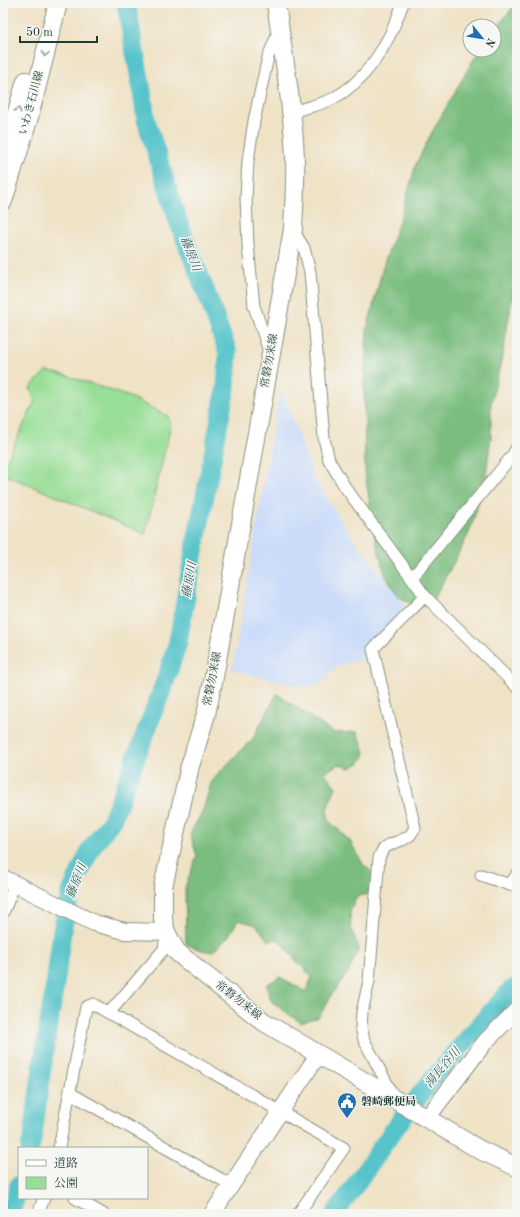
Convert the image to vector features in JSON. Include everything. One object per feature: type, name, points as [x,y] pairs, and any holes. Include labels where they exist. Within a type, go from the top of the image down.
[{"type":"main road","name":"いわき石川線","points":[[3,161],[18,112],[46,3]]},
{"type":"main road","name":"いわき石川線","points":[[3,201],[30,117],[58,3]]},
{"type":"main road","name":"常磐勿来線","points":[[276,3],[291,112],[295,158],[293,229],[214,677],[206,714],[190,766],[164,887],[163,918],[166,932],[176,950],[264,1022],[480,1150],[517,1167]]},
{"type":"street","points":[[291,112],[331,99],[350,87],[372,65],[384,47],[403,3]]},
{"type":"street","points":[[271,357],[254,306],[248,245],[246,198],[248,162],[254,121],[268,57],[280,29]]},
{"type":"street","points":[[293,229],[304,248],[310,272],[324,438],[329,460],[345,487],[425,596],[517,687]]},
{"type":"street","points":[[412,578],[512,456],[517,447]]},
{"type":"street","points":[[425,596],[373,649],[415,828],[410,835],[386,846],[381,851],[379,858],[368,981],[362,1012],[361,1027],[364,1040],[410,1108],[485,1042],[517,1010]]},
{"type":"street","points":[[481,875],[510,884],[517,874]]},
{"type":"street","points":[[3,913],[9,881],[94,923],[125,931],[166,932],[164,949],[109,1013]]},
{"type":"street","points":[[59,1147],[86,1007],[93,1004],[344,1148],[298,1214]]},
{"type":"street","points":[[212,1214],[318,1055]]},
{"type":"street","points":[[70,1093],[231,1186]]},
{"type":"street","points":[[38,1214],[44,1199]]},
{"type":"street","points":[[77,1199],[103,1214]]},
{"type":"shaded area","points":[[279,395],[285,398],[314,478],[342,522],[367,557],[407,606],[372,642],[374,656],[336,666],[323,682],[303,687],[232,670]]},
{"type":"green space","points":[[517,3],[517,277],[515,281],[503,353],[491,403],[491,438],[486,474],[476,512],[469,533],[430,605],[417,607],[398,596],[385,575],[375,537],[365,473],[364,387],[367,329],[384,263],[402,213],[416,164],[432,132],[474,58],[502,58],[502,21]]},
{"type":"green space","points":[[46,371],[65,375],[130,397],[168,416],[171,425],[145,534],[3,474],[3,468],[35,401],[30,388]]},
{"type":"green space","points":[[277,694],[334,733],[357,732],[365,754],[360,763],[350,768],[338,764],[325,773],[336,787],[327,809],[329,821],[350,841],[363,864],[378,878],[369,894],[358,896],[350,909],[351,929],[359,948],[349,971],[331,996],[319,1017],[301,1023],[271,1001],[266,985],[280,977],[306,992],[312,977],[278,939],[269,941],[256,925],[238,920],[228,937],[213,952],[201,950],[186,944],[185,887],[197,856],[190,834],[203,810],[212,780],[253,738]]},
{"type":"waterway","name":"藤原川","points":[[30,1147],[62,931],[71,892],[90,850],[112,820],[165,682],[178,642],[226,387],[228,353],[178,221],[146,120],[126,3]]},
{"type":"waterway","name":"湯長谷川","points":[[335,1214],[389,1136],[423,1091],[500,1002],[511,990],[517,987]]},
{"type":"waterway","name":"藤原川","points":[[9,1214],[18,1189]]},
{"type":"place","name":"磐崎郵便局","points":[[347,1119]]}]
